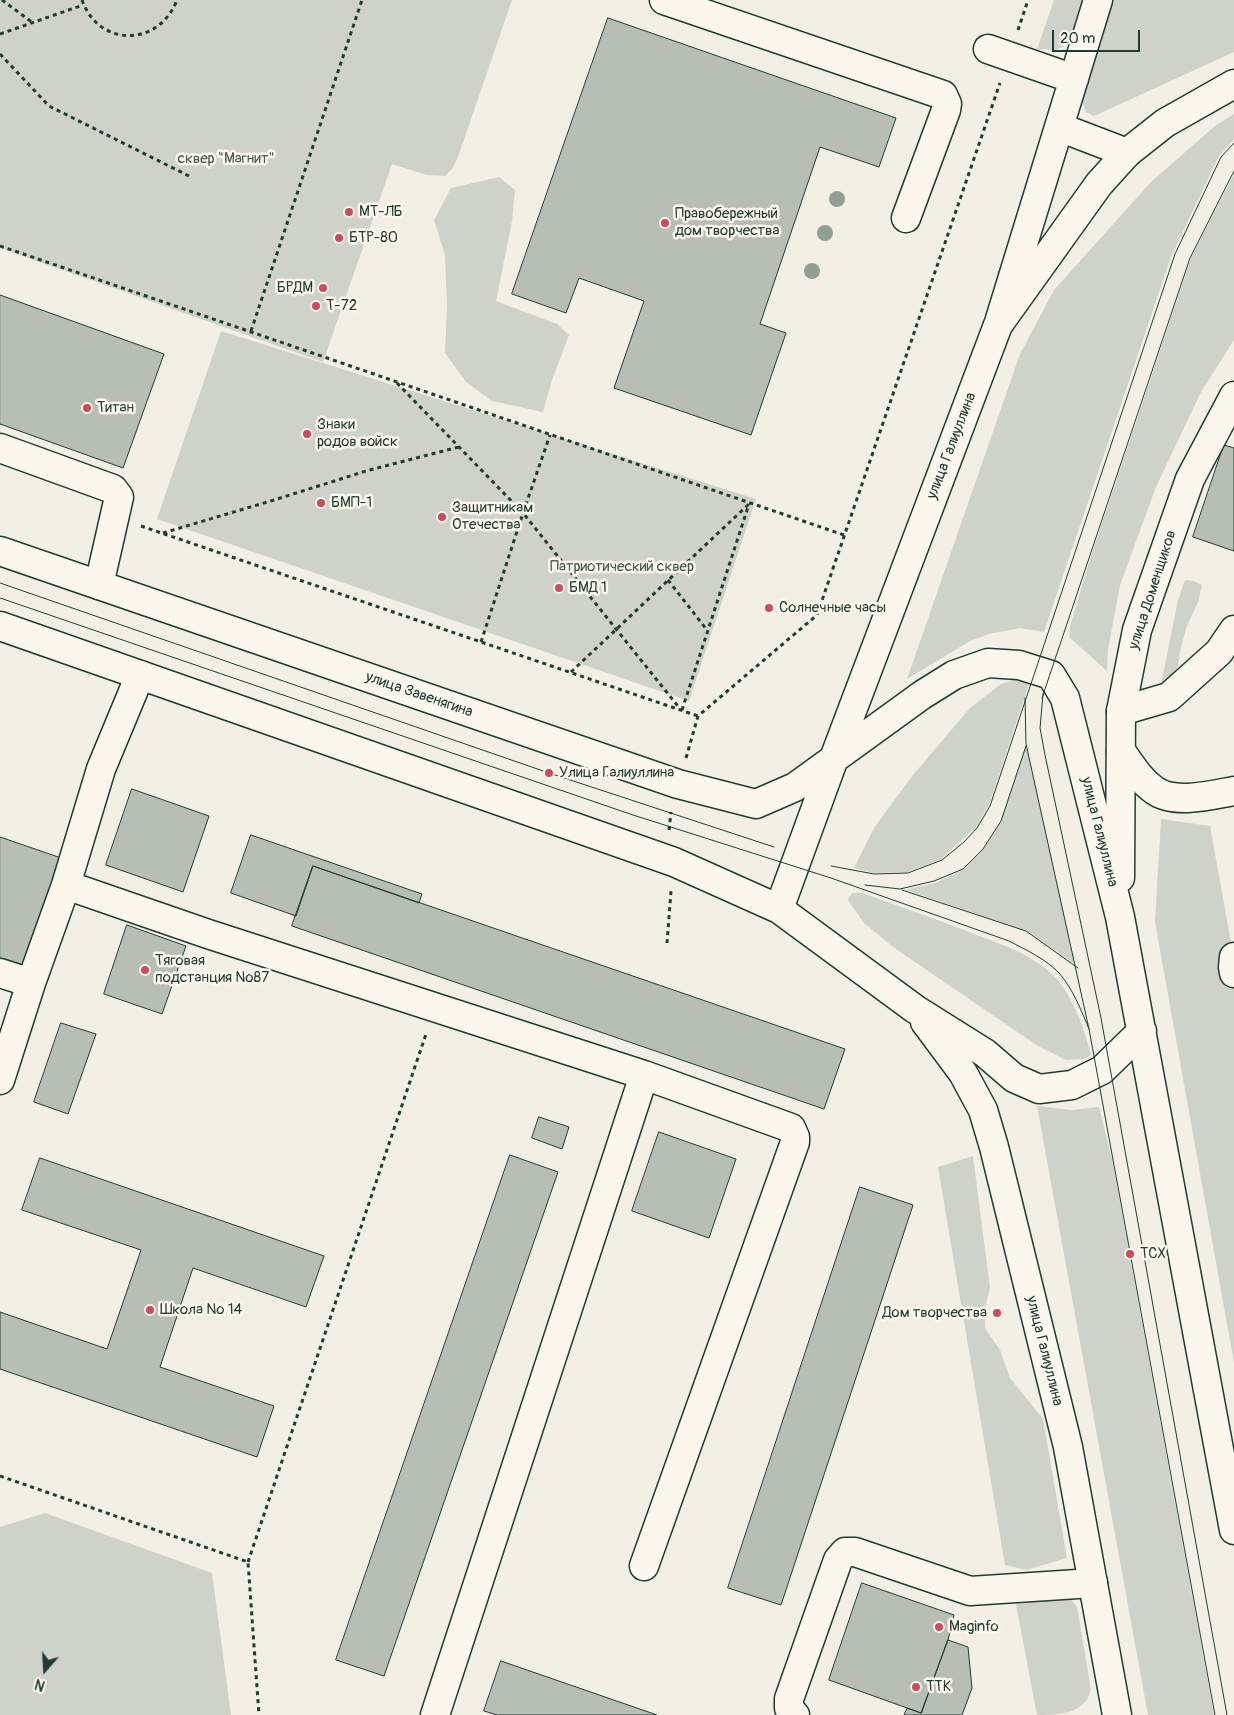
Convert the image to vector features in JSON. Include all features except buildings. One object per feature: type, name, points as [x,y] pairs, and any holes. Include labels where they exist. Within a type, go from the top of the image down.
[{"type":"main road","points":[[664,0],[942,95],[947,104],[946,110],[906,218]]},
{"type":"main road","name":"улица Галиуллина","points":[[1098,0],[998,325],[779,909],[915,1009],[985,1053],[1014,1078],[1039,1089],[1072,1085],[1102,1070],[1142,1032]]},
{"type":"main road","points":[[999,53],[1074,79]]},
{"type":"main road","points":[[998,325],[1099,184],[1127,153],[1165,123],[1234,84]]},
{"type":"main road","points":[[1059,127],[1127,153]]},
{"type":"main road","name":"улица Доменщиков","points":[[1120,917],[1121,711],[1137,630],[1190,479],[1234,396]]},
{"type":"main road","points":[[0,448],[113,489],[119,498],[99,585]]},
{"type":"main road","name":"улица Завенягина","points":[[0,551],[678,784],[756,804],[795,787],[833,761]]},
{"type":"main road","points":[[0,626],[674,862],[779,909]]},
{"type":"main road","points":[[1121,711],[1169,697],[1219,652],[1234,630]]},
{"type":"main road","name":"улица Галиуллина","points":[[833,761],[922,695],[954,675],[988,663],[1020,665],[1051,675],[1066,698],[1120,917],[1234,1530]]},
{"type":"main road","points":[[0,1080],[31,983],[66,885],[101,769],[140,675]]},
{"type":"main road","points":[[1121,751],[1139,776],[1155,791],[1174,797],[1198,798],[1234,790]]},
{"type":"main road","points":[[66,885],[208,934],[644,1075],[791,1128],[796,1137],[644,1566]]},
{"type":"main road","points":[[1234,957],[1234,973]]},
{"type":"main road","points":[[0,973],[31,983]]},
{"type":"main road","name":"улица Галиуллина","points":[[915,1009],[963,1073],[983,1110],[994,1147],[1068,1447],[1117,1715]]},
{"type":"main road","points":[[435,1715],[644,1075]]},
{"type":"main road","points":[[796,1715],[789,1708],[789,1698],[838,1560],[845,1552],[854,1552],[970,1591],[1093,1583]]},
{"type":"path","points":[[2,0],[33,23]]},
{"type":"path","points":[[82,0],[86,12],[96,24],[110,32],[126,36],[143,34],[158,28],[170,16],[177,0]]},
{"type":"path","points":[[251,332],[362,0]]},
{"type":"path","points":[[667,943],[674,862],[669,827],[678,784],[698,716],[817,615],[999,53],[1028,0]]},
{"type":"path","points":[[0,34],[83,4]]},
{"type":"path","points":[[0,54],[49,106],[189,176]]},
{"type":"path","points":[[0,246],[844,536]]},
{"type":"path","points":[[395,381],[523,513],[681,710]]},
{"type":"path","points":[[481,642],[550,435]]},
{"type":"path","points":[[163,533],[366,471],[459,447]]},
{"type":"path","points":[[571,672],[750,503]]},
{"type":"path","points":[[681,710],[750,503]]},
{"type":"path","points":[[114,517],[698,716]]},
{"type":"path","points":[[668,580],[707,630]]},
{"type":"path","points":[[259,1715],[248,1562],[435,1007]]},
{"type":"path","points":[[0,1476],[248,1562]]},
{"type":"green space","name":"сквер \"Магнит\"","points":[[0,0],[512,0],[458,157],[452,169],[445,176],[427,175],[392,164],[323,362],[0,248]]},
{"type":"green space","points":[[1054,0],[1082,0],[1075,25],[1063,47],[1055,50],[1037,49]]},
{"type":"green space","points":[[1112,0],[1234,0],[1234,52],[1094,116],[1086,112],[1082,101],[1085,79]]},
{"type":"green space","points":[[1234,114],[1234,139],[1219,156],[1171,257],[1044,632],[1020,628],[989,634],[970,641],[907,679],[1020,354],[1054,290],[1151,182],[1215,126]]},
{"type":"green space","points":[[1234,174],[1234,340],[1201,392],[1156,487],[1120,585],[1108,649],[1107,671],[1069,637],[1070,626],[1091,556],[1191,258]]},
{"type":"green space","points":[[499,177],[515,190],[512,221],[496,301],[557,324],[569,335],[552,380],[543,412],[492,401],[466,382],[445,353],[447,306],[445,255],[434,220],[451,188]]},
{"type":"green space","name":"Патриотический сквер","points":[[221,331],[756,499],[689,701],[157,519]]},
{"type":"green space","points":[[1185,580],[1194,581],[1202,585],[1198,602],[1187,626],[1178,666],[1168,685],[1161,685],[1178,600]]},
{"type":"green space","points":[[1022,677],[1031,678],[989,805],[977,826],[941,859],[908,872],[873,873],[854,868],[874,828],[913,775],[970,708],[1001,684]]},
{"type":"green space","points":[[1026,745],[1075,964],[1027,931],[906,890],[935,883],[963,870],[983,850],[1001,821]]},
{"type":"green space","points":[[1161,819],[1210,826],[1234,959],[1234,1363],[1155,922]]},
{"type":"green space","points":[[852,893],[862,893],[948,924],[1008,947],[1037,962],[1054,976],[1067,992],[1081,1024],[1091,1055],[1084,1059],[1066,1060],[1038,1046],[893,947],[864,923],[848,900]]},
{"type":"green space","points":[[1037,1106],[1071,1110],[1099,1107],[1112,1159],[1214,1715],[1148,1715]]},
{"type":"green space","points":[[973,1156],[990,1288],[985,1307],[985,1328],[1000,1350],[1010,1378],[1043,1419],[1067,1558],[1026,1570],[1005,1565],[938,1167]]},
{"type":"green space","points":[[45,1513],[212,1573],[231,1715],[0,1715],[0,1527]]},
{"type":"green space","points":[[1014,1594],[1068,1595],[1077,1607],[1091,1689],[1084,1704],[1078,1708],[1062,1713],[1037,1715]]},
{"type":"tram line","points":[[831,866],[874,874],[908,873],[942,860],[964,842],[977,828],[990,806],[1175,254],[1221,157],[1234,143]]},
{"type":"tram line","points":[[1042,698],[1190,258],[1234,171]]},
{"type":"tram line","points":[[0,583],[549,773],[774,847]]},
{"type":"tram line","points":[[0,598],[633,815],[831,878],[1009,941],[1042,959],[1059,973],[1073,993],[1089,1029]]},
{"type":"tram line","points":[[1043,694],[1040,728],[1101,1018],[1227,1715]]},
{"type":"tram line","points":[[1025,698],[1026,744],[1089,1029],[1215,1715]]},
{"type":"tram line","points":[[865,885],[900,889],[934,881],[963,869],[983,849],[1001,821],[1026,746]]},
{"type":"tram line","points":[[902,890],[1026,931],[1078,968]]},
{"type":"place","name":"МТ-ЛБ","points":[[349,212]]},
{"type":"place","name":"Правобережный дом творчества","points":[[665,223]]},
{"type":"place","name":"БТР-80","points":[[339,238]]},
{"type":"place","name":"БРДМ","points":[[323,288]]},
{"type":"place","name":"Т-72","points":[[316,306]]},
{"type":"place","name":"Титан","points":[[87,408]]},
{"type":"place","name":"Знаки родов войск","points":[[307,434]]},
{"type":"place","name":"БМП-1","points":[[321,503]]},
{"type":"place","name":"Защитникам Отечества","points":[[442,517]]},
{"type":"place","name":"БМД 1","points":[[559,588]]},
{"type":"place","name":"Солнечные часы","points":[[769,608]]},
{"type":"place","name":"Улица Галиуллина","points":[[549,773]]},
{"type":"place","name":"Тяговая подстанция №87","points":[[145,970]]},
{"type":"place","name":"ТСХ","points":[[1130,1254]]},
{"type":"place","name":"Школа № 14","points":[[150,1310]]},
{"type":"place","name":"Дом творчества","points":[[997,1313]]},
{"type":"place","name":"Maginfo","points":[[939,1627]]},
{"type":"place","name":"ТТК","points":[[916,1687]]}]
